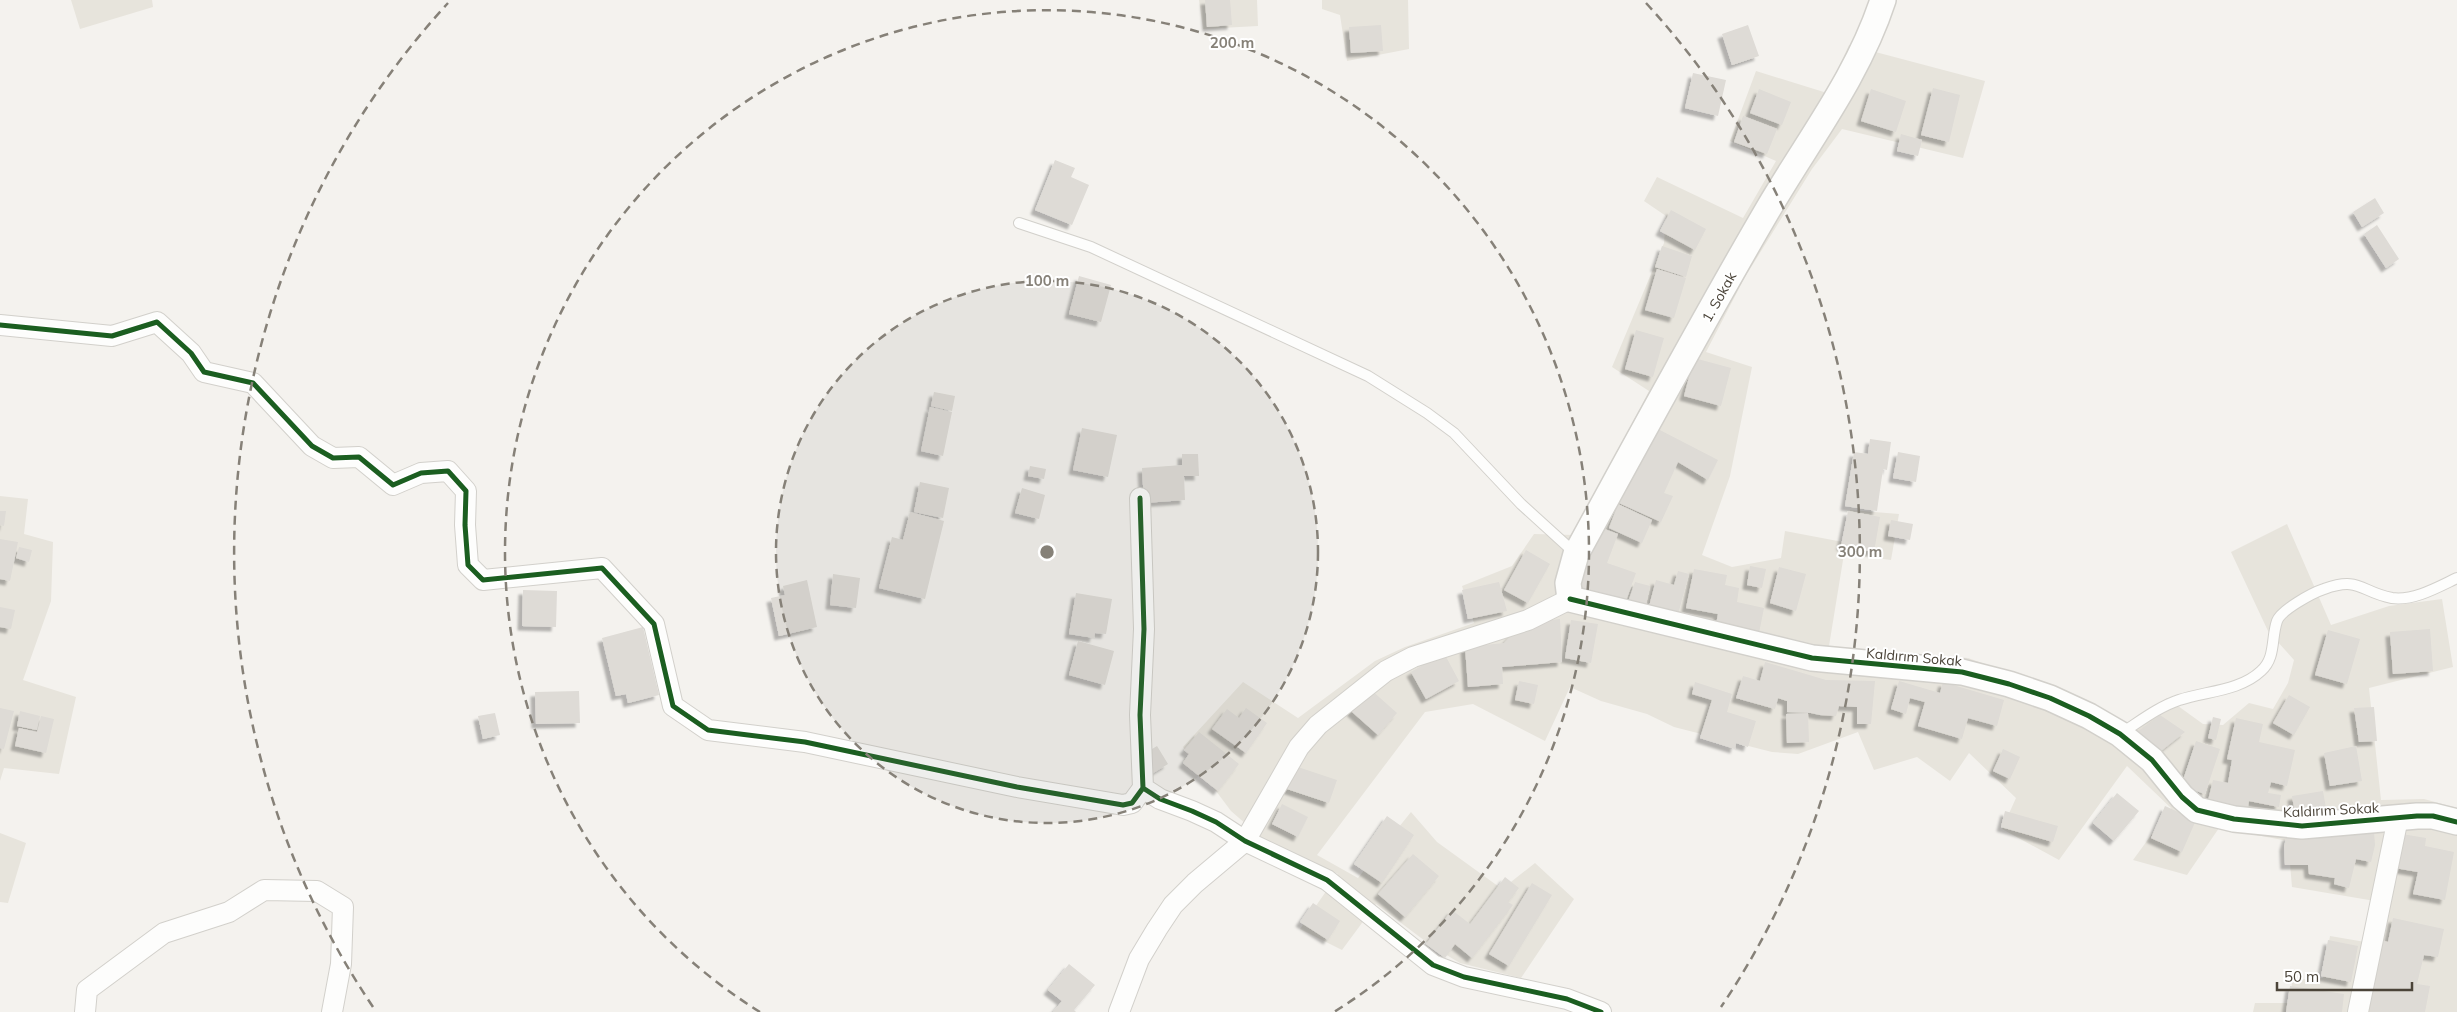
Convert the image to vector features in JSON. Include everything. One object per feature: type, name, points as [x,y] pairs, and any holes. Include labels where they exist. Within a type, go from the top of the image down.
[{"type":"street","name":"1. Sokak","points":[[1570,599],[1568,583],[1576,554],[1754,234],[1847,82],[1861,55],[1882,0]]},
{"type":"street","points":[[0,325],[112,336],[157,322],[191,353],[204,372],[253,382],[312,446],[333,458],[358,457],[393,486],[421,473],[448,471],[466,491],[465,525],[468,565],[483,580],[602,568],[654,624],[673,706],[708,730],[805,742],[1017,787],[1123,805],[1132,803],[1143,788],[1140,715],[1144,629],[1140,498]]},
{"type":"street","points":[[1119,1012],[1139,959],[1173,905],[1195,883],[1245,841],[1299,747],[1318,725],[1386,671],[1413,657],[1438,647],[1528,620],[1570,599]]},
{"type":"street","name":"Kaldırım Sokak","points":[[1570,599],[1812,658],[1962,672],[1982,676],[2050,698],[2089,716],[2120,734],[2152,760],[2182,798],[2197,810],[2234,819],[2302,826],[2433,816],[2457,822]]},
{"type":"street","points":[[1143,788],[1160,799],[1216,822],[1245,841],[1327,880],[1433,965],[1464,977],[1567,999],[1601,1012]]},
{"type":"street","points":[[2358,1012],[2398,818]]},
{"type":"street","points":[[84,1012],[87,990],[164,933],[229,912],[264,890],[317,891],[343,907],[341,964],[332,1012]]},
{"type":"lane","points":[[1020,223],[1092,247],[1173,287],[1368,376],[1427,412],[1454,433],[1521,504],[1576,554]]},
{"type":"lane","points":[[2120,734],[2150,714],[2179,700],[2216,692],[2246,680],[2261,671],[2269,661],[2278,620],[2289,608],[2321,590],[2343,583],[2356,583],[2394,598],[2416,596],[2457,578]]},
{"type":"shaded area","points":[[71,0],[152,0],[153,7],[80,29]]},
{"type":"shaded area","points":[[1199,0],[1257,0],[1258,26],[1203,29]]},
{"type":"shaded area","points":[[1322,0],[1408,0],[1409,49],[1347,61],[1340,15],[1322,9]]},
{"type":"shaded area","points":[[1849,45],[1985,81],[1963,158],[1842,129],[1812,169],[1745,277],[1706,352],[1752,367],[1730,476],[1702,555],[1732,567],[1781,558],[1785,531],[1843,542],[1850,510],[1899,514],[1891,560],[1844,554],[1829,646],[1968,658],[2069,694],[2127,724],[2167,698],[2203,724],[2223,725],[2249,703],[2273,709],[2288,683],[2294,660],[2268,631],[2231,552],[2287,524],[2331,625],[2389,606],[2442,599],[2453,667],[2369,688],[2381,800],[2424,799],[2457,808],[2457,1012],[2253,1012],[2255,1003],[2291,1003],[2292,980],[2323,978],[2330,936],[2371,943],[2375,901],[2292,887],[2288,841],[2219,828],[2187,875],[2133,860],[2171,808],[2127,766],[2059,860],[2002,829],[2016,798],[1969,753],[1950,781],[1917,757],[1874,770],[1858,732],[1798,754],[1772,752],[1674,727],[1647,714],[1601,701],[1570,687],[1545,741],[1473,704],[1425,712],[1317,855],[1358,878],[1411,812],[1437,842],[1502,889],[1535,863],[1574,899],[1521,978],[1460,963],[1433,947],[1376,904],[1342,950],[1300,929],[1338,874],[1262,838],[1231,811],[1183,747],[1243,682],[1298,718],[1375,661],[1405,647],[1474,623],[1462,586],[1512,566],[1534,534],[1574,535],[1649,391],[1612,367],[1664,243],[1666,216],[1644,201],[1657,177],[1743,218],[1776,161],[1730,141],[1756,71],[1827,93]]},
{"type":"shaded area","points":[[0,496],[28,499],[24,534],[53,542],[51,601],[23,680],[76,697],[59,774],[4,768],[0,781]]},
{"type":"shaded area","points":[[0,833],[26,843],[8,903],[0,902]]},
{"type":"building","points":[[1205,0],[1230,0],[1232,25],[1207,27]]},
{"type":"building","points":[[1381,25],[1383,51],[1351,53],[1349,27]]},
{"type":"building","points":[[1748,25],[1759,56],[1732,65],[1722,34]]},
{"type":"building","points":[[1693,73],[1726,80],[1718,116],[1685,108]]},
{"type":"building","points":[[1933,88],[1960,95],[1949,142],[1921,135]]},
{"type":"building","points":[[1759,89],[1791,102],[1782,125],[1750,113]]},
{"type":"building","points":[[1871,89],[1906,101],[1896,132],[1861,121]]},
{"type":"building","points":[[1743,116],[1777,129],[1767,154],[1734,142]]},
{"type":"building","points":[[1901,134],[1922,140],[1918,156],[1897,151]]},
{"type":"building","points":[[1055,160],[1075,168],[1071,177],[1089,185],[1072,225],[1035,210]]},
{"type":"building","points":[[2375,198],[2384,213],[2362,227],[2353,212]]},
{"type":"building","points":[[1671,210],[1706,229],[1695,250],[1660,231]]},
{"type":"building","points":[[2377,225],[2399,259],[2386,268],[2364,234]]},
{"type":"building","points":[[1662,246],[1692,256],[1686,277],[1655,267]]},
{"type":"building","points":[[1657,269],[1686,278],[1674,318],[1645,310]]},
{"type":"building","points":[[1079,276],[1111,285],[1101,322],[1069,314]]},
{"type":"building","points":[[1636,330],[1664,338],[1653,377],[1625,369]]},
{"type":"building","points":[[1694,358],[1731,368],[1721,406],[1684,396]]},
{"type":"building","points":[[934,392],[955,396],[952,411],[931,406]]},
{"type":"building","points":[[930,407],[952,412],[943,456],[921,451]]},
{"type":"building","points":[[1082,428],[1117,435],[1108,477],[1073,470]]},
{"type":"building","points":[[1656,428],[1718,460],[1708,480],[1678,462],[1664,493],[1673,496],[1661,522],[1619,503],[1644,447]]},
{"type":"building","points":[[1870,439],[1891,442],[1887,470],[1883,469],[1877,511],[1845,506],[1854,452],[1868,454]]},
{"type":"building","points":[[1898,452],[1920,456],[1916,482],[1893,478]]},
{"type":"building","points":[[1182,454],[1198,454],[1199,476],[1184,476],[1185,500],[1144,503],[1142,468],[1182,465]]},
{"type":"building","points":[[1030,466],[1046,469],[1044,479],[1028,476]]},
{"type":"building","points":[[920,482],[949,488],[943,518],[914,512]]},
{"type":"building","points":[[1022,488],[1045,495],[1039,519],[1015,513]]},
{"type":"building","points":[[1618,504],[1652,520],[1642,543],[1609,528]]},
{"type":"building","points":[[0,511],[6,511],[4,526],[0,525]]},
{"type":"building","points":[[1848,511],[1880,517],[1874,552],[1841,546]]},
{"type":"building","points":[[910,512],[944,521],[925,599],[879,588],[892,537],[903,540]]},
{"type":"building","points":[[1891,520],[1913,524],[1910,540],[1888,536]]},
{"type":"building","points":[[1591,524],[1618,534],[1607,563],[1636,573],[1625,603],[1570,583]]},
{"type":"building","points":[[0,539],[18,542],[10,581],[0,579]]},
{"type":"building","points":[[19,547],[32,550],[29,562],[16,558]]},
{"type":"building","points":[[1526,550],[1550,564],[1528,603],[1504,590]]},
{"type":"building","points":[[1750,566],[1766,569],[1762,588],[1747,585]]},
{"type":"building","points":[[1779,567],[1806,574],[1796,611],[1770,603]]},
{"type":"building","points":[[1694,569],[1727,575],[1725,585],[1739,588],[1737,602],[1764,608],[1758,638],[1715,630],[1718,614],[1686,608]]},
{"type":"building","points":[[1678,571],[1689,574],[1677,618],[1648,610],[1656,580],[1674,585]]},
{"type":"building","points":[[833,574],[860,578],[856,608],[830,605]]},
{"type":"building","points":[[807,580],[817,627],[779,636],[771,598],[785,595],[783,586]]},
{"type":"building","points":[[1499,582],[1507,611],[1468,619],[1462,590]]},
{"type":"building","points":[[1635,582],[1650,586],[1645,609],[1627,605]]},
{"type":"building","points":[[523,590],[557,591],[556,627],[522,626]]},
{"type":"building","points":[[1076,593],[1112,599],[1106,634],[1095,633],[1094,638],[1069,634]]},
{"type":"building","points":[[0,607],[15,610],[11,629],[0,627]]},
{"type":"building","points":[[1560,619],[1562,662],[1502,667],[1503,684],[1468,687],[1465,647],[1504,643],[1522,623]]},
{"type":"building","points":[[1571,620],[1598,624],[1591,663],[1565,658]]},
{"type":"building","points":[[643,627],[659,695],[628,703],[626,694],[616,696],[602,638]]},
{"type":"building","points":[[2430,629],[2433,671],[2393,674],[2390,632]]},
{"type":"building","points":[[2328,630],[2360,639],[2347,684],[2315,675]]},
{"type":"building","points":[[1078,641],[1114,651],[1105,685],[1069,675]]},
{"type":"building","points":[[1444,653],[1459,681],[1426,699],[1411,672]]},
{"type":"building","points":[[1765,662],[1826,680],[1875,681],[1871,724],[1857,724],[1857,707],[1839,706],[1836,716],[1820,715],[1787,712],[1787,701],[1778,698],[1775,709],[1736,698],[1743,676],[1760,681]]},
{"type":"building","points":[[1519,681],[1538,685],[1534,704],[1515,700]]},
{"type":"building","points":[[1899,681],[1940,693],[1943,682],[2004,700],[1997,726],[1968,718],[1962,739],[1918,726],[1925,702],[1910,698],[1906,714],[1891,709]]},
{"type":"building","points":[[1695,682],[1732,694],[1727,712],[1756,721],[1748,747],[1736,743],[1735,749],[1700,738],[1712,700],[1692,694]]},
{"type":"building","points":[[1370,689],[1397,713],[1378,735],[1351,711]]},
{"type":"building","points":[[579,691],[580,723],[536,724],[535,692]]},
{"type":"building","points":[[2289,695],[2310,707],[2294,735],[2273,723]]},
{"type":"building","points":[[2374,707],[2377,741],[2359,742],[2354,708]]},
{"type":"building","points":[[0,708],[14,711],[4,749],[0,748]]},
{"type":"building","points":[[1246,708],[1267,723],[1246,753],[1212,729],[1227,709],[1239,718]]},
{"type":"building","points":[[20,711],[40,716],[37,730],[17,726]]},
{"type":"building","points":[[495,713],[500,735],[483,739],[478,716]]},
{"type":"building","points":[[1808,713],[1809,742],[1787,743],[1786,714]]},
{"type":"building","points":[[2160,715],[2185,732],[2151,759],[2131,737]]},
{"type":"building","points":[[41,716],[54,719],[46,753],[15,746],[19,728],[37,732]]},
{"type":"building","points":[[2213,717],[2221,719],[2216,740],[2208,738]]},
{"type":"building","points":[[2236,718],[2263,724],[2259,742],[2295,750],[2287,786],[2271,782],[2268,793],[2281,795],[2279,807],[2249,801],[2246,817],[2206,809],[2213,780],[2228,783],[2232,760],[2227,759]]},
{"type":"building","points":[[1199,732],[1239,764],[1218,791],[1183,763],[1189,754],[1184,750]]},
{"type":"building","points":[[2196,741],[2220,749],[2205,794],[2181,786]]},
{"type":"building","points":[[1157,746],[1168,764],[1150,775],[1139,757]]},
{"type":"building","points":[[2356,746],[2362,781],[2330,786],[2324,753]]},
{"type":"building","points":[[2003,749],[2020,757],[2010,779],[1993,771]]},
{"type":"building","points":[[1295,766],[1337,780],[1329,803],[1287,789]]},
{"type":"building","points":[[2323,791],[2328,820],[2297,825],[2292,796]]},
{"type":"building","points":[[2117,793],[2139,811],[2114,841],[2093,823]]},
{"type":"building","points":[[1282,804],[1308,817],[1298,837],[1272,824]]},
{"type":"building","points":[[2165,806],[2196,820],[2182,852],[2151,838]]},
{"type":"building","points":[[2005,811],[2058,826],[2053,842],[2001,827]]},
{"type":"building","points":[[1387,816],[1414,835],[1382,883],[1354,864]]},
{"type":"building","points":[[2374,832],[2375,845],[2371,862],[2356,859],[2349,888],[2334,884],[2335,878],[2309,874],[2308,865],[2285,865],[2284,846],[2287,836]]},
{"type":"building","points":[[2396,833],[2426,838],[2425,846],[2454,852],[2445,900],[2413,894],[2418,872],[2389,867]]},
{"type":"building","points":[[1413,854],[1439,876],[1405,917],[1378,894]]},
{"type":"building","points":[[1505,877],[1519,888],[1508,902],[1513,905],[1472,958],[1455,944],[1445,958],[1426,944],[1452,910],[1470,924]]},
{"type":"building","points":[[1532,883],[1552,895],[1509,966],[1489,954]]},
{"type":"building","points":[[1313,903],[1340,921],[1328,940],[1300,922]]},
{"type":"building","points":[[2393,918],[2444,929],[2438,957],[2424,955],[2417,984],[2430,986],[2425,1012],[2366,1012],[2381,940],[2388,942]]},
{"type":"building","points":[[2328,940],[2358,946],[2351,982],[2321,976]]},
{"type":"building","points":[[1069,964],[1095,985],[1074,1010],[1076,1012],[1053,1012],[1062,1001],[1048,990]]},
{"type":"building","points":[[2290,986],[2344,994],[2342,1012],[2286,1012]]},
{"type":"cycle path","points":[[0,325],[112,336],[157,322],[191,353],[204,372],[253,383],[312,446],[333,458],[359,457],[393,485],[421,473],[448,471],[466,491],[465,525],[468,565],[483,580],[602,568],[654,624],[673,706],[708,730],[805,742],[1017,787],[1123,805],[1132,803],[1143,788]]},
{"type":"cycle path","points":[[1140,498],[1144,629],[1140,715],[1143,788],[1160,799],[1216,822],[1245,841],[1327,880],[1433,965],[1464,977],[1567,999],[1601,1012]]},
{"type":"cycle path","points":[[1570,599],[1812,658],[1962,672],[2009,684],[2050,698],[2089,716],[2120,734],[2152,760],[2182,797],[2197,810],[2234,819],[2302,826],[2417,816],[2433,816],[2457,822]]}]
